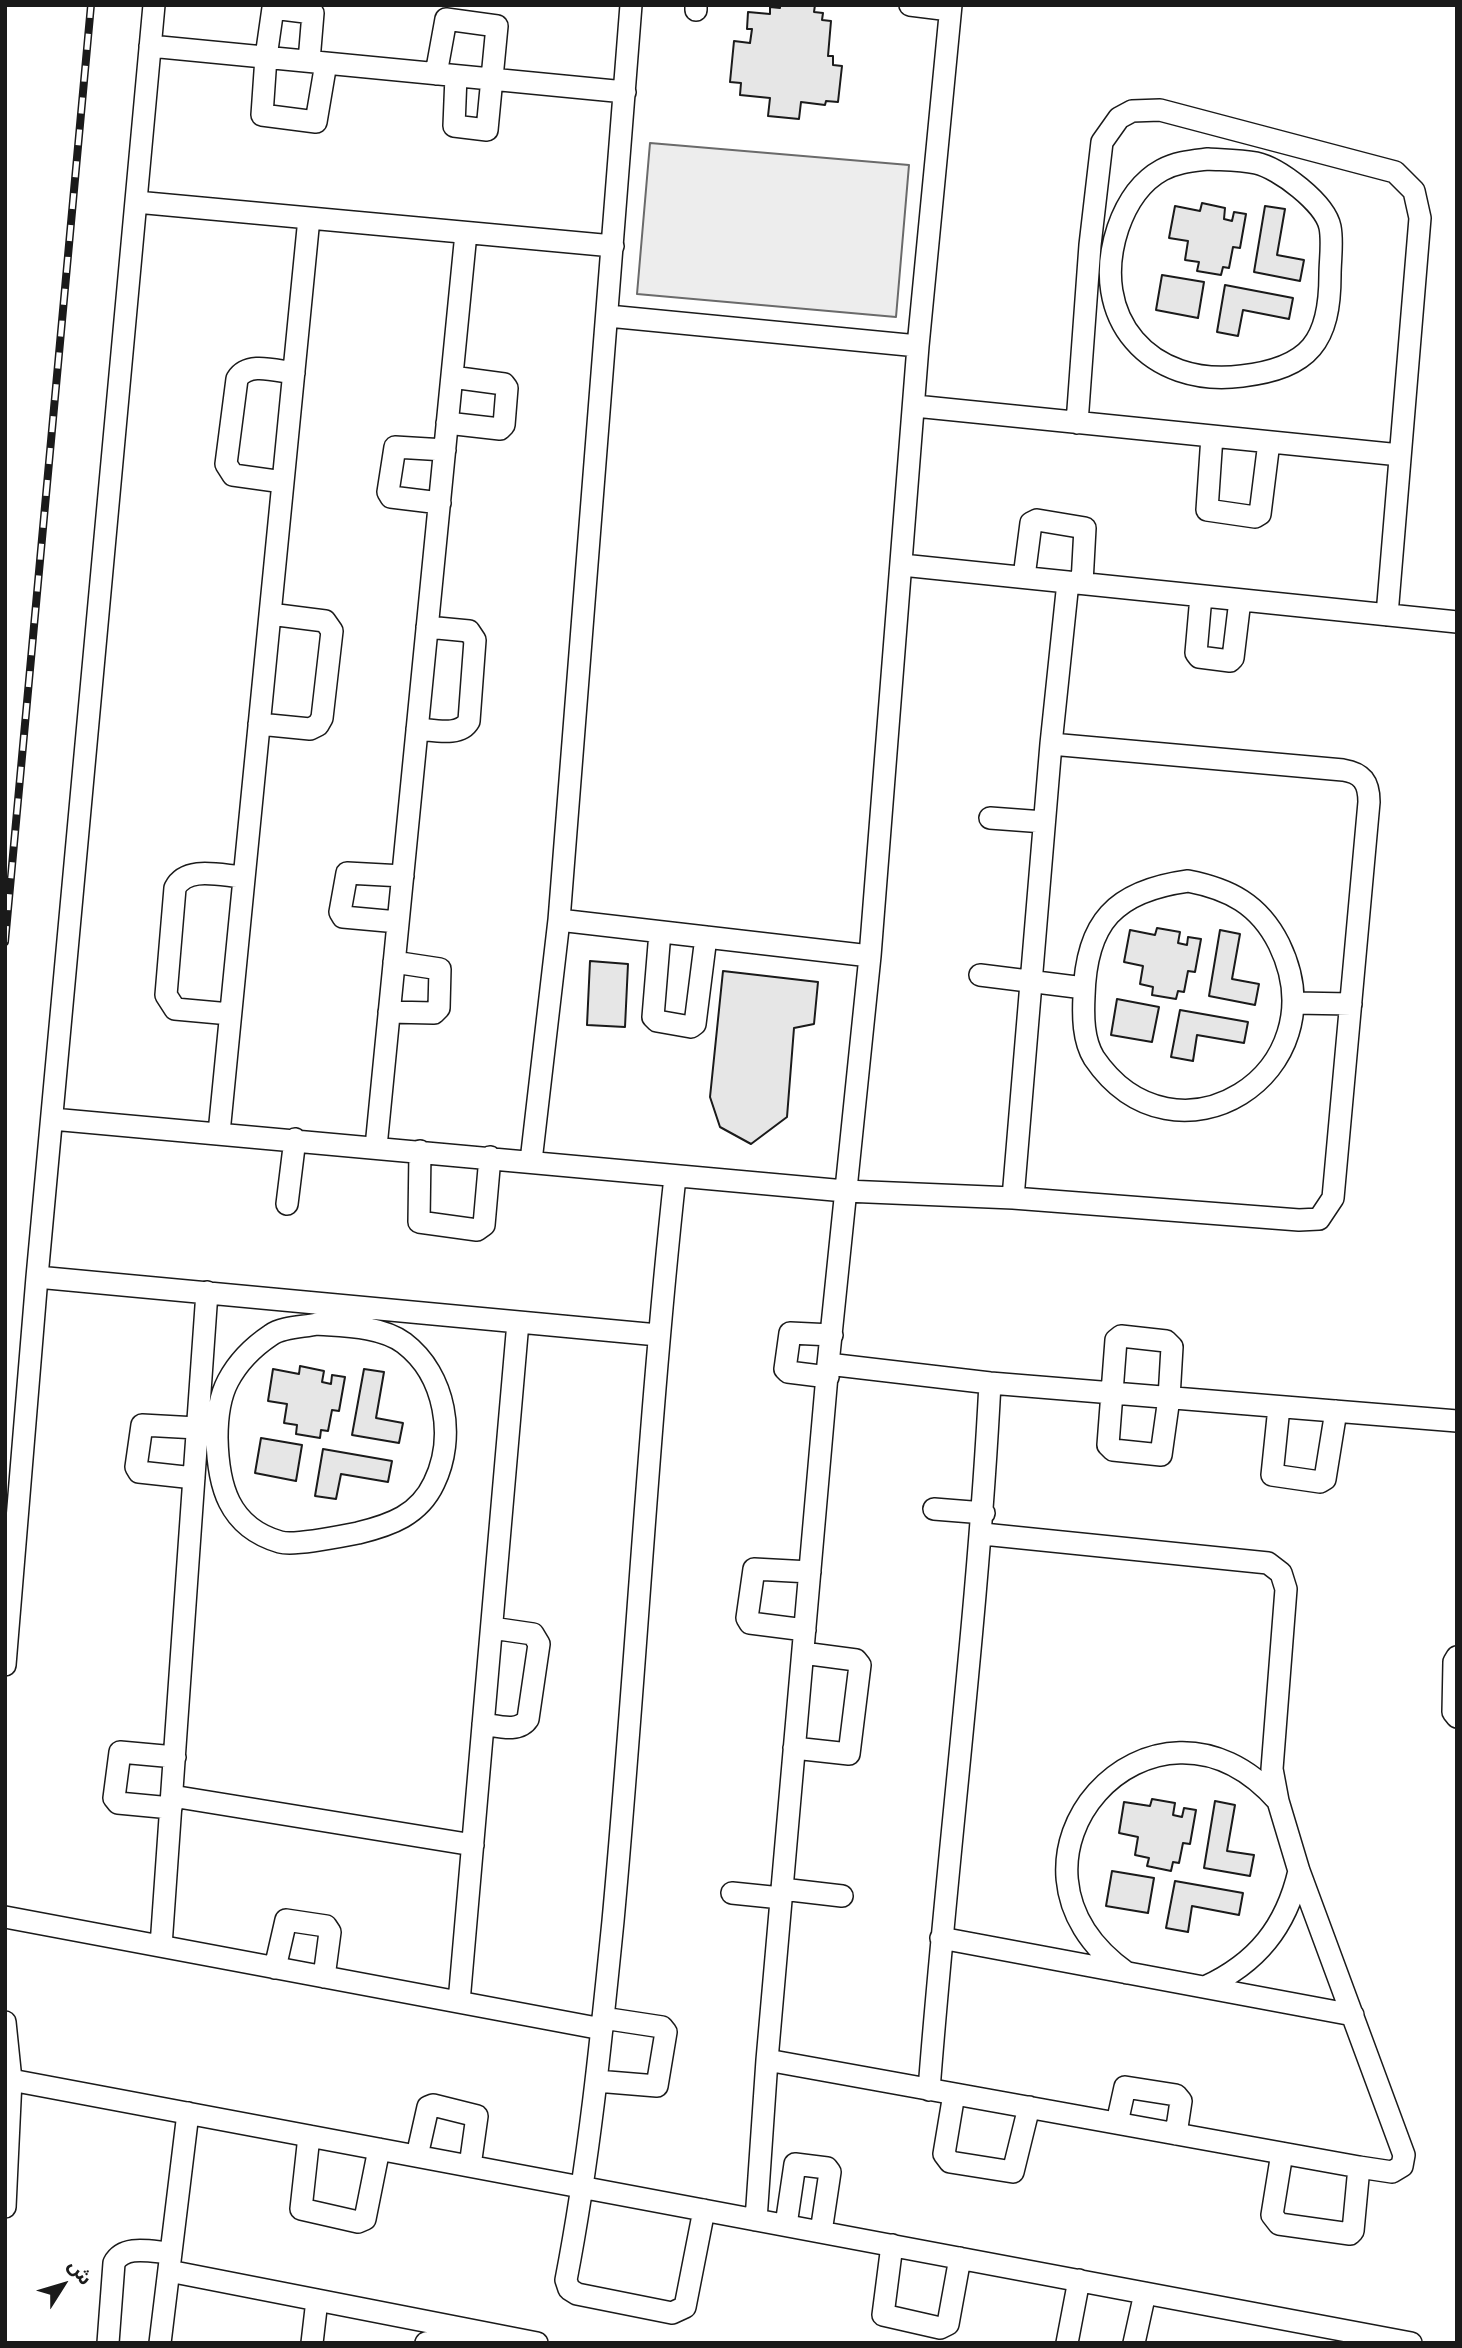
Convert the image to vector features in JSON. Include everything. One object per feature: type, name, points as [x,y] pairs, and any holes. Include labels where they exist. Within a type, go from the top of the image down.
[{"type":"street","points":[[5,1665],[37,1277],[154,5]]},
{"type":"street","points":[[531,1161],[559,920],[631,5]]},
{"type":"street","points":[[756,2220],[794,1748],[845,1191],[870,956],[918,346],[951,8],[910,5]]},
{"type":"street","points":[[275,7],[313,13],[318,119],[313,122],[262,115],[265,57],[271,10],[275,7]]},
{"type":"street","points":[[448,18],[496,26],[488,129],[485,131],[454,126],[446,75],[443,21],[448,18]]},
{"type":"street","points":[[150,46],[625,92]]},
{"type":"street","points":[[1077,423],[1090,245],[1102,142],[1119,118],[1132,111],[1160,110],[1395,172],[1414,191],[1420,218],[1387,615]]},
{"type":"street","points":[[1258,163],[1260,136]]},
{"type":"street","points":[[1208,159],[1258,163],[1299,187],[1317,204],[1330,225],[1330,302],[1327,324],[1317,343],[1301,358],[1282,367],[1243,376],[1199,378],[1163,366],[1139,347],[1122,322],[1111,285],[1112,246],[1124,211],[1143,184],[1162,170],[1185,162],[1208,159]]},
{"type":"street","points":[[136,202],[613,246]]},
{"type":"street","points":[[219,1133],[309,218]]},
{"type":"street","points":[[376,1147],[466,233]]},
{"type":"street","points":[[1090,245],[1112,246]]},
{"type":"street","points":[[608,316],[918,346]]},
{"type":"street","points":[[283,482],[233,475],[226,464],[237,379],[242,371],[249,368],[294,373]]},
{"type":"street","points":[[447,423],[500,429],[504,425],[505,384],[452,377]]},
{"type":"street","points":[[915,406],[1400,455]]},
{"type":"street","points":[[1212,436],[1207,510],[1255,517],[1260,514],[1269,442]]},
{"type":"street","points":[[440,503],[391,497],[388,492],[395,447],[445,450]]},
{"type":"street","points":[[1013,1198],[1051,744],[1085,528],[1037,520],[1031,523],[1024,577]]},
{"type":"street","points":[[902,565],[1457,622]]},
{"type":"street","points":[[1201,596],[1196,653],[1199,657],[1230,661],[1233,658],[1240,600]]},
{"type":"street","points":[[259,724],[310,729],[318,725],[322,718],[332,631],[325,621],[270,614]]},
{"type":"street","points":[[417,729],[458,731],[466,728],[469,721],[475,640],[473,635],[469,631],[427,627]]},
{"type":"street","points":[[52,1119],[845,1191],[1013,1198],[1299,1220],[1319,1219],[1333,1198],[1369,802],[1369,790],[1364,779],[1354,772],[1343,770],[1051,744]]},
{"type":"street","points":[[990,818],[1044,821]]},
{"type":"street","points":[[398,922],[343,917],[340,912],[347,873],[402,876]]},
{"type":"street","points":[[230,1014],[175,1009],[169,1003],[166,995],[175,888],[180,878],[190,874],[244,877]]},
{"type":"street","points":[[1188,881],[1222,887],[1251,907],[1274,933],[1289,965],[1295,1003],[1285,1044],[1267,1073],[1242,1095],[1210,1107],[1177,1111],[1142,1101],[1116,1083],[1093,1056],[1083,1024],[1085,960],[1099,928],[1122,902],[1153,886],[1188,881]]},
{"type":"street","points":[[559,920],[870,956]]},
{"type":"street","points":[[660,932],[653,1017],[657,1021],[691,1027],[695,1024],[706,937]]},
{"type":"street","points":[[389,1012],[434,1013],[439,1008],[440,969],[394,962]]},
{"type":"street","points":[[980,975],[1084,988]]},
{"type":"street","points":[[1295,1003],[1351,1004]]},
{"type":"street","points":[[287,1204],[295,1139]]},
{"type":"street","points":[[420,1151],[419,1222],[477,1230],[484,1225],[490,1157]]},
{"type":"street","points":[[675,1177],[657,1335],[631,1726],[603,2024],[584,2188],[566,2280],[569,2289],[577,2294],[672,2313],[685,2307],[704,2210]]},
{"type":"street","points":[[37,1277],[207,1292],[343,1316],[518,1322],[657,1335]]},
{"type":"street","points":[[207,1292],[204,1442],[226,1498],[240,1518],[260,1534],[283,1543],[355,1534],[389,1525],[412,1512],[427,1498],[442,1467],[447,1433],[442,1399],[427,1368],[403,1343],[361,1328],[343,1316]]},
{"type":"street","points":[[161,1946],[194,1478],[204,1442],[217,1416],[227,1383],[246,1354],[273,1333],[343,1316]]},
{"type":"street","points":[[459,2002],[518,1322]]},
{"type":"street","points":[[832,1335],[790,1333],[785,1369],[788,1372],[828,1371],[1457,1421]]},
{"type":"street","points":[[1121,1336],[1170,1343],[1170,1398],[1163,1452],[1158,1455],[1110,1448],[1116,1340],[1121,1336]]},
{"type":"street","points":[[929,2090],[941,1938],[983,1523],[990,1384]]},
{"type":"street","points":[[1279,1407],[1272,1475],[1320,1482],[1325,1479],[1336,1411]]},
{"type":"street","points":[[194,1478],[139,1472],[136,1467],[142,1425],[204,1442]]},
{"type":"street","points":[[767,2060],[1359,2167],[1392,2172],[1402,2166],[1404,2155],[1300,1871],[1278,1801],[1272,1769],[1286,1589],[1282,1573],[1268,1563],[983,1523],[934,1509]]},
{"type":"street","points":[[805,1630],[750,1623],[747,1618],[754,1569],[810,1572]]},
{"type":"street","points":[[483,1724],[517,1728],[524,1726],[528,1719],[539,1644],[533,1634],[492,1628]]},
{"type":"street","points":[[794,1748],[849,1754],[860,1665],[856,1660],[803,1653]]},
{"type":"street","points":[[1457,1657],[1454,1662],[1453,1712],[1457,1717]]},
{"type":"street","points":[[174,1757],[120,1752],[114,1798],[118,1803],[172,1802],[472,1845]]},
{"type":"street","points":[[1127,1973],[1105,1957],[1087,1937],[1074,1913],[1067,1887],[1066,1860],[1071,1834],[1082,1809],[1099,1788],[1120,1771],[1144,1759],[1170,1753],[1195,1753],[1219,1758],[1241,1768],[1262,1783],[1278,1801]]},
{"type":"street","points":[[1205,1987],[1250,1961],[1268,1942],[1293,1897],[1300,1871]]},
{"type":"street","points":[[732,1893],[842,1896]]},
{"type":"street","points":[[5,1917],[459,2002],[603,2024],[662,2027],[666,2032],[657,2086],[596,2081]]},
{"type":"street","points":[[275,1968],[286,1920],[326,1926],[330,1932],[324,1977]]},
{"type":"street","points":[[941,1938],[1353,2015]]},
{"type":"street","points":[[5,2022],[11,2080],[5,2207]]},
{"type":"street","points":[[11,2080],[1079,2280],[1383,2340],[1411,2343]]},
{"type":"street","points":[[1117,2123],[1125,2087],[1176,2095],[1181,2101],[1176,2134]]},
{"type":"street","points":[[954,2094],[944,2154],[950,2162],[1013,2172],[1029,2107]]},
{"type":"street","points":[[417,2157],[428,2107],[433,2105],[477,2116],[470,2166]]},
{"type":"street","points":[[160,2343],[188,2113]]},
{"type":"street","points":[[310,2136],[301,2209],[358,2222],[365,2219],[379,2149]]},
{"type":"street","points":[[1282,2153],[1272,2215],[1279,2224],[1350,2234],[1353,2231],[1359,2167]]},
{"type":"street","points":[[786,2225],[795,2164],[827,2168],[830,2172],[821,2232]]},
{"type":"street","points":[[892,2245],[883,2315],[940,2328],[947,2324],[960,2258]]},
{"type":"street","points":[[108,2343],[114,2263],[118,2255],[126,2251],[317,2300],[537,2343]]},
{"type":"street","points":[[1067,2343],[1079,2280]]},
{"type":"street","points":[[1134,2343],[1145,2293]]},
{"type":"street","points":[[312,2343],[317,2300]]},
{"type":"street","points":[[426,2343],[446,2336],[478,2331]]},
{"type":"shaded area","points":[[650,143],[909,165],[896,317],[637,294]]},
{"type":"building","points":[[780,5],[815,5],[814,12],[823,13],[822,20],[831,21],[828,56],[833,56],[833,65],[842,66],[838,102],[826,101],[825,105],[801,102],[799,119],[768,116],[770,98],[740,95],[741,83],[730,82],[734,41],[750,43],[752,29],[747,29],[748,12],[770,14],[770,7],[780,8]]},
{"type":"building","points":[[1202,203],[1225,208],[1224,219],[1232,221],[1234,212],[1246,214],[1240,248],[1233,247],[1229,268],[1223,267],[1221,275],[1197,271],[1199,262],[1185,260],[1188,241],[1169,238],[1175,206],[1200,211]]},
{"type":"building","points":[[1265,206],[1285,209],[1277,255],[1304,260],[1300,281],[1254,272]]},
{"type":"building","points":[[1162,275],[1204,282],[1198,318],[1156,310]]},
{"type":"building","points":[[1225,285],[1293,298],[1289,319],[1243,310],[1238,336],[1217,332]]},
{"type":"building","points":[[1157,928],[1180,932],[1178,943],[1187,945],[1188,937],[1201,939],[1195,972],[1188,971],[1184,992],[1178,991],[1176,999],[1152,995],[1153,987],[1140,984],[1143,966],[1124,962],[1130,930],[1155,935]]},
{"type":"building","points":[[1220,930],[1240,934],[1232,979],[1259,984],[1255,1005],[1209,996]]},
{"type":"building","points":[[590,961],[628,964],[625,1027],[587,1025]]},
{"type":"building","points":[[723,971],[818,982],[814,1024],[794,1028],[787,1117],[751,1144],[720,1127],[710,1097]]},
{"type":"building","points":[[1117,999],[1159,1007],[1152,1042],[1111,1035]]},
{"type":"building","points":[[1180,1010],[1248,1022],[1244,1043],[1197,1035],[1193,1061],[1171,1057]]},
{"type":"building","points":[[300,1366],[324,1371],[322,1382],[331,1384],[332,1375],[345,1377],[339,1411],[332,1410],[328,1431],[321,1430],[320,1438],[296,1434],[297,1425],[284,1423],[287,1404],[268,1401],[273,1369],[299,1374]]},
{"type":"building","points":[[364,1369],[384,1372],[376,1418],[403,1423],[399,1443],[352,1435]]},
{"type":"building","points":[[261,1438],[302,1445],[296,1481],[255,1473]]},
{"type":"building","points":[[323,1449],[392,1461],[388,1482],[341,1474],[336,1499],[315,1496]]},
{"type":"building","points":[[1152,1799],[1175,1803],[1173,1815],[1182,1817],[1184,1808],[1196,1810],[1190,1844],[1183,1843],[1179,1863],[1173,1862],[1171,1871],[1147,1866],[1149,1858],[1135,1855],[1138,1837],[1119,1833],[1124,1802],[1150,1806]]},
{"type":"building","points":[[1215,1801],[1235,1805],[1227,1851],[1254,1855],[1250,1876],[1204,1868]]},
{"type":"building","points":[[1112,1871],[1154,1878],[1148,1913],[1106,1906]]},
{"type":"building","points":[[1175,1881],[1243,1893],[1239,1915],[1192,1906],[1188,1932],[1166,1928]]},
{"type":"railway","points":[[5,942],[91,5]]}]
